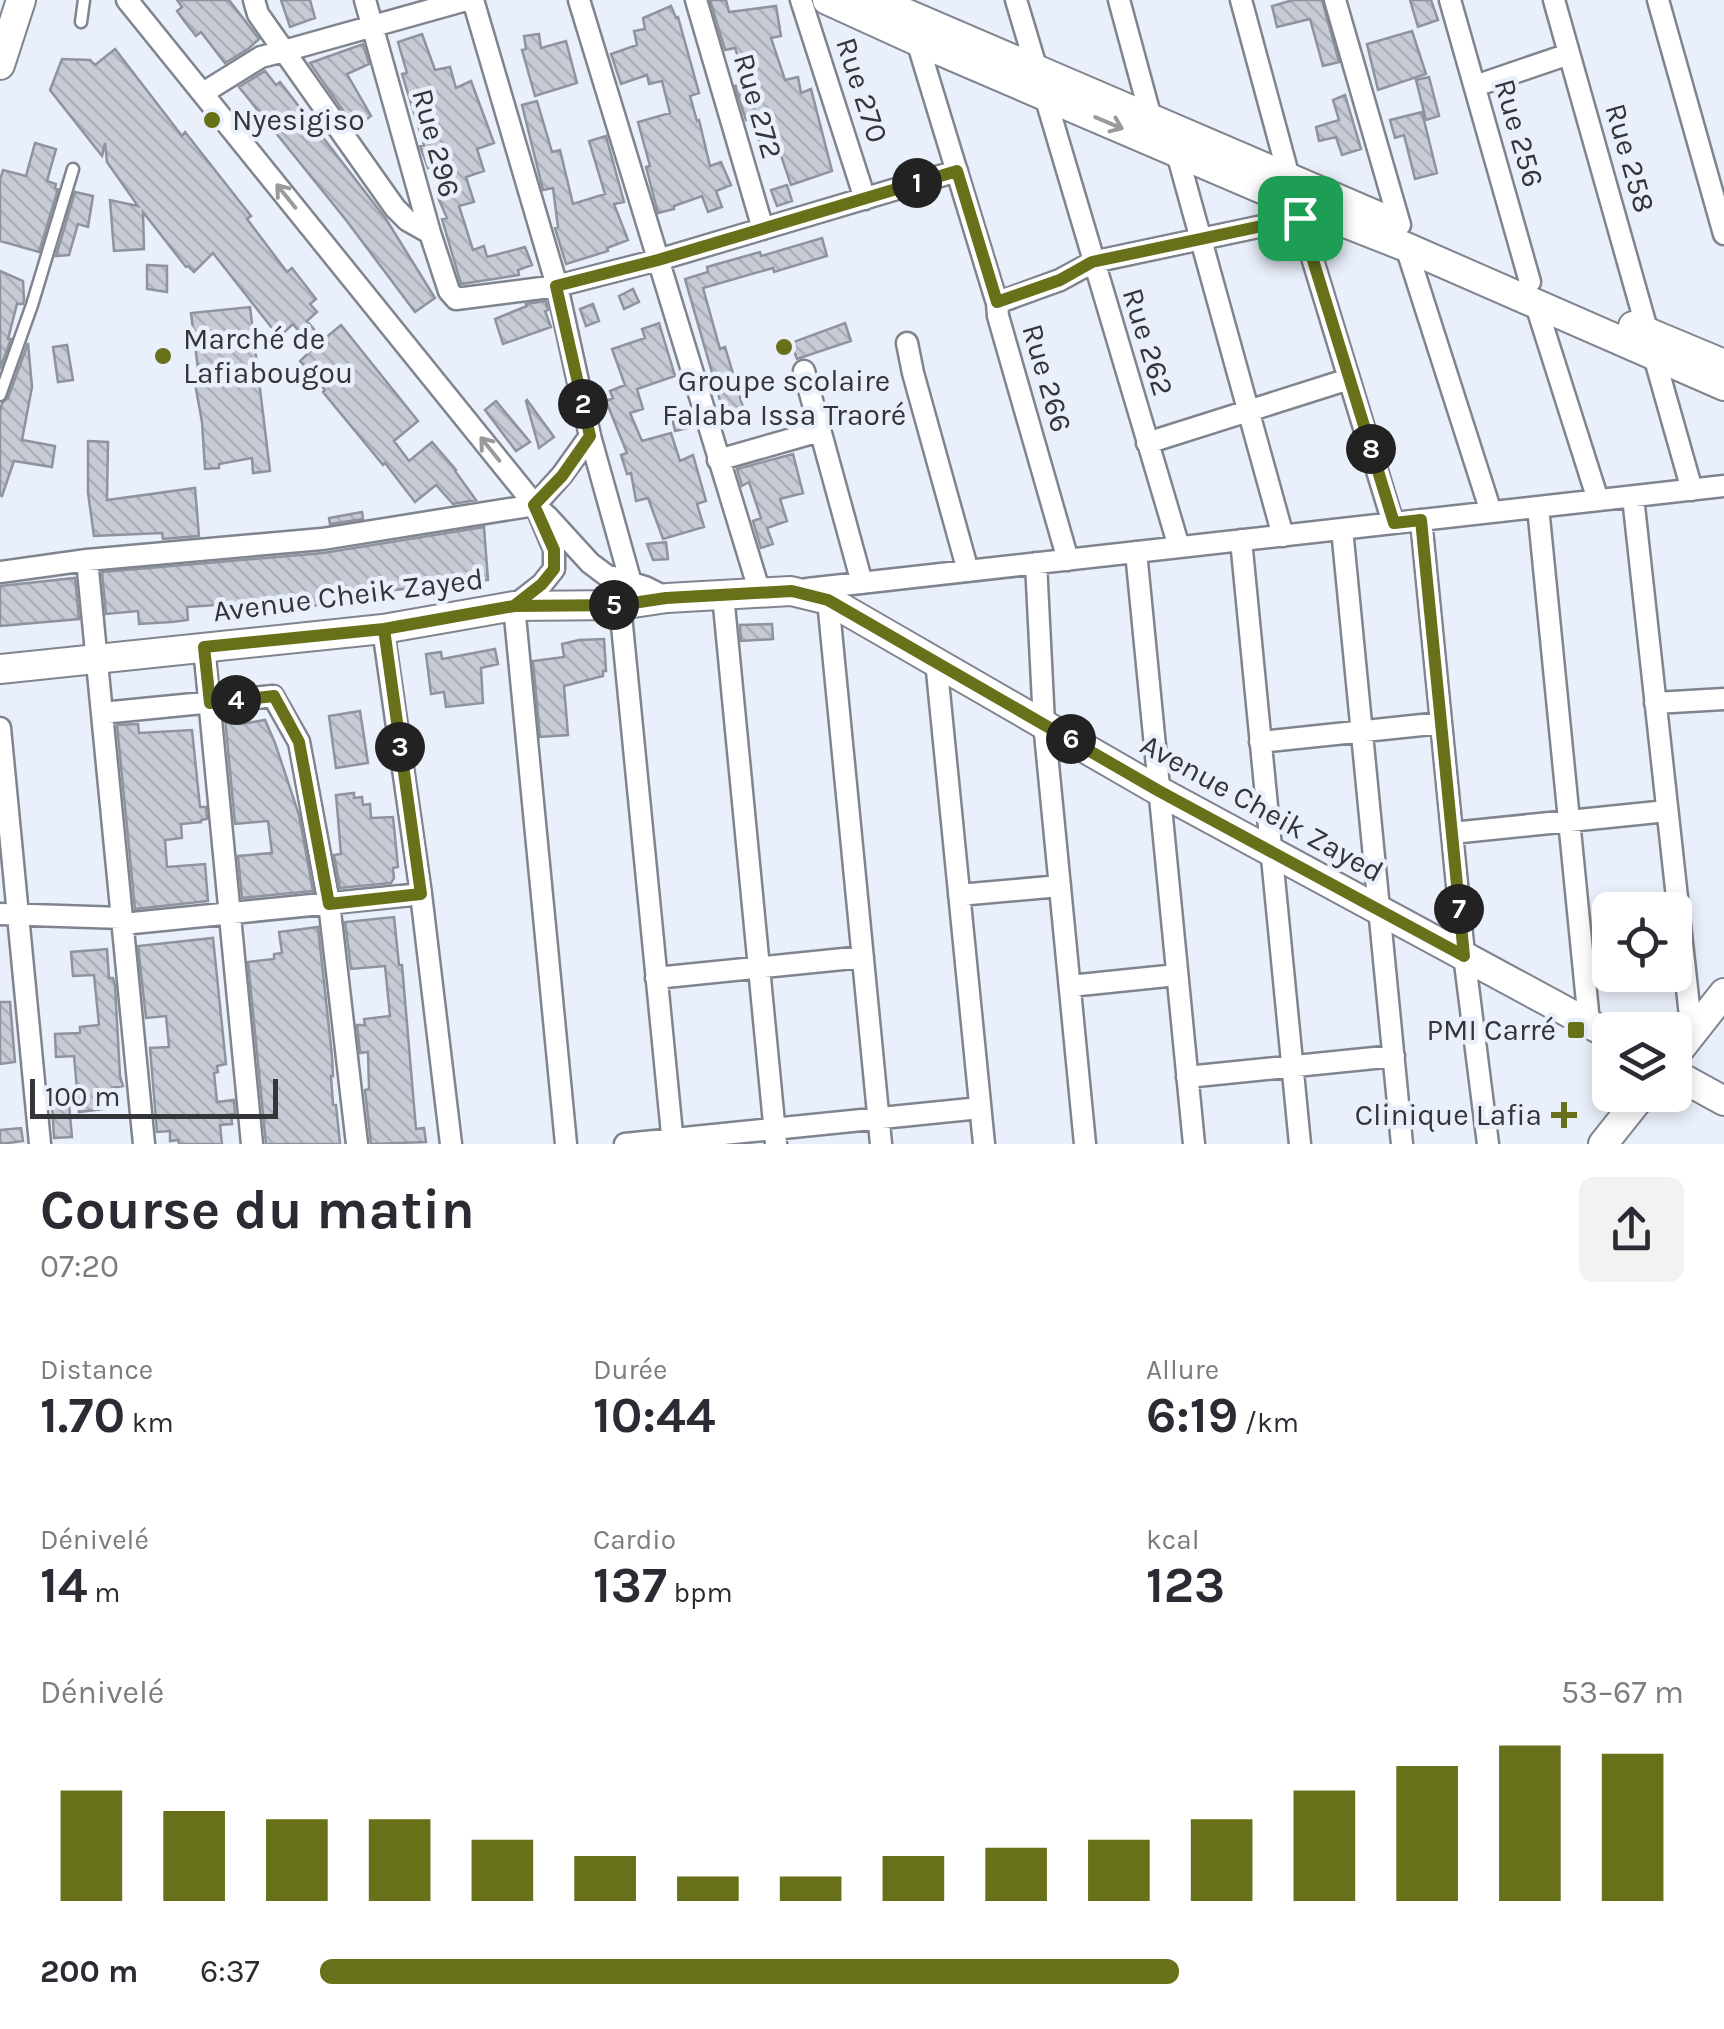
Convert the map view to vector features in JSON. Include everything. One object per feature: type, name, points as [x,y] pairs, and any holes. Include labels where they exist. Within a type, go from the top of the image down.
[{"type":"street","points":[[0,65],[21,0]]},
{"type":"street","points":[[128,0],[534,505],[590,564],[626,594]]},
{"type":"street","points":[[254,0],[258,14],[395,208],[430,233]]},
{"type":"street","name":"Rue 296","points":[[366,0],[449,291],[456,299],[556,286]]},
{"type":"street","points":[[203,93],[261,57],[470,0],[556,286],[626,594],[672,1142]]},
{"type":"street","points":[[579,0],[760,593]]},
{"type":"street","name":"Rue 272","points":[[696,0],[763,229]]},
{"type":"street","name":"Rue 270","points":[[801,0],[865,199]]},
{"type":"street","points":[[827,0],[911,19]]},
{"type":"street","points":[[875,0],[1177,153],[1296,200],[1403,236],[1651,344],[1724,386]]},
{"type":"street","name":"Rue 262","points":[[1016,0],[1179,547]]},
{"type":"street","points":[[1119,0],[1151,118]]},
{"type":"street","points":[[1241,0],[1296,200],[1394,523]]},
{"type":"street","points":[[1336,0],[1403,236],[1491,512]]},
{"type":"street","name":"Rue 256","points":[[1450,0],[1533,293],[1598,500]]},
{"type":"street","name":"Rue 258","points":[[1554,0],[1692,490]]},
{"type":"street","points":[[1658,0],[1724,234]]},
{"type":"street","name":"Rue 266","points":[[911,19],[997,302],[1068,560]]},
{"type":"street","points":[[1474,86],[1569,54]]},
{"type":"street","points":[[1041,83],[1151,118],[1296,200]]},
{"type":"street","points":[[1177,153],[1283,536]]},
{"type":"street","points":[[556,286],[658,260],[957,171]]},
{"type":"street","points":[[997,302],[1060,280],[1092,262],[1200,239],[1296,200]]},
{"type":"street","points":[[907,342],[968,571]]},
{"type":"street","points":[[1651,344],[1724,364]]},
{"type":"street","points":[[804,371],[862,583]]},
{"type":"street","points":[[1148,443],[1350,379]]},
{"type":"street","points":[[718,460],[820,431]]},
{"type":"street","points":[[0,572],[322,539],[534,505],[562,476],[590,436]]},
{"type":"street","points":[[792,591],[1724,486]]},
{"type":"street","points":[[1633,496],[1667,811],[1681,1012]]},
{"type":"street","points":[[534,505],[554,550],[554,569],[514,606],[566,1144]]},
{"type":"street","points":[[1538,507],[1569,821],[1597,1012]]},
{"type":"street","points":[[1421,520],[1464,956],[1488,1144]]},
{"type":"street","points":[[1342,529],[1402,1144]]},
{"type":"street","points":[[1241,540],[1300,1144]]},
{"type":"street","points":[[1136,552],[1194,1144]]},
{"type":"street","points":[[88,560],[144,1144]]},
{"type":"street","points":[[1036,563],[1044,723],[1085,1144]]},
{"type":"street","name":"Avenue Cheik Zayed","points":[[0,668],[384,629],[514,606],[626,594],[666,598],[792,591],[828,600],[1159,791],[1592,1025]]},
{"type":"street","points":[[723,594],[776,1136]]},
{"type":"street","points":[[828,600],[882,1144]]},
{"type":"street","points":[[384,629],[451,1144]]},
{"type":"street","points":[[204,647],[252,1144]]},
{"type":"street","points":[[936,661],[984,1144]]},
{"type":"street","points":[[102,713],[274,696],[299,742],[329,904],[357,1144]]},
{"type":"street","points":[[1655,703],[1724,699]]},
{"type":"street","points":[[1260,742],[1441,723]]},
{"type":"street","points":[[0,728],[9,914],[40,1144]]},
{"type":"street","points":[[1452,833],[1667,811]]},
{"type":"street","points":[[959,895],[1060,886]]},
{"type":"street","points":[[9,914],[123,921],[421,894]]},
{"type":"street","points":[[656,978],[863,957]]},
{"type":"street","points":[[1070,986],[1177,975]]},
{"type":"street","points":[[1692,1033],[1724,993]]},
{"type":"street","points":[[1188,1077],[1394,1056]]},
{"type":"street","points":[[1692,1084],[1724,1102]]},
{"type":"street","points":[[625,1144],[776,1136],[879,1118],[980,1108]]},
{"type":"street","points":[[1603,1144],[1628,1112]]},
{"type":"lane","points":[[82,22],[84,0]]},
{"type":"lane","points":[[0,395],[73,168]]},
{"type":"building","points":[[177,0],[229,0],[259,39],[225,63],[201,32],[196,36],[185,22],[177,11],[182,7]]},
{"type":"building","points":[[281,0],[310,0],[315,18],[290,27]]},
{"type":"building","points":[[710,0],[726,0],[729,12],[776,6],[781,36],[771,38],[785,80],[798,77],[801,93],[811,89],[832,171],[791,185],[776,141],[760,145],[754,117],[746,120],[735,86],[747,83],[735,48],[725,50]]},
{"type":"building","points":[[1293,0],[1322,0],[1339,62],[1323,66],[1310,19],[1277,27],[1272,6]]},
{"type":"building","points":[[1410,0],[1431,0],[1438,20],[1418,27]]},
{"type":"building","points":[[671,6],[678,17],[699,93],[690,96],[710,166],[721,162],[731,185],[716,191],[722,207],[708,212],[702,196],[658,213],[638,122],[670,113],[662,81],[649,84],[647,75],[621,84],[611,54],[637,45],[634,31],[645,29],[643,18]]},
{"type":"building","points":[[1412,31],[1426,74],[1378,90],[1367,44]]},
{"type":"building","points":[[422,34],[435,70],[450,67],[456,88],[471,81],[494,143],[477,149],[484,171],[466,177],[474,202],[459,206],[473,250],[484,246],[487,257],[525,247],[532,265],[518,270],[519,275],[461,284],[442,219],[447,218],[437,195],[441,193],[433,166],[428,168],[420,146],[424,145],[402,74],[407,73],[398,42]]},
{"type":"building","points":[[539,34],[541,48],[566,41],[577,83],[535,96],[522,50],[526,49],[524,36]]},
{"type":"building","points":[[363,44],[369,64],[347,74],[371,116],[355,128],[310,63]]},
{"type":"building","points":[[115,49],[251,216],[247,219],[287,272],[292,268],[316,299],[310,304],[317,312],[307,321],[323,340],[341,325],[418,421],[394,441],[409,461],[432,442],[476,500],[453,504],[436,485],[415,502],[300,361],[313,349],[293,324],[279,337],[213,253],[194,272],[143,212],[144,249],[114,251],[110,200],[138,206],[107,162],[105,143],[102,156],[50,90],[62,59],[90,60],[95,65]]},
{"type":"building","points":[[265,71],[276,85],[280,82],[386,219],[435,298],[415,312],[239,87]]},
{"type":"building","points":[[1429,77],[1439,116],[1426,120],[1416,80]]},
{"type":"building","points":[[1345,95],[1361,149],[1342,155],[1336,137],[1319,141],[1316,127],[1339,120],[1333,100]]},
{"type":"building","points":[[537,101],[552,152],[560,150],[573,204],[605,194],[589,141],[606,136],[624,202],[614,204],[628,240],[607,248],[608,251],[566,264],[555,228],[558,227],[553,188],[543,190],[522,105]]},
{"type":"building","points":[[1422,112],[1437,173],[1415,179],[1404,135],[1395,138],[1390,120]]},
{"type":"building","points":[[35,143],[56,149],[47,181],[58,189],[39,252],[0,241],[3,170],[26,176]]},
{"type":"building","points":[[787,185],[792,201],[777,206],[771,190]]},
{"type":"building","points":[[75,192],[93,196],[88,227],[78,224],[69,255],[56,256]]},
{"type":"building","points":[[822,238],[827,256],[703,288],[720,349],[725,347],[746,417],[726,421],[685,279],[708,272],[707,267]]},
{"type":"building","points":[[147,265],[167,266],[167,292],[147,289]]},
{"type":"building","points":[[0,271],[23,281],[24,300],[17,304],[11,339],[0,369]]},
{"type":"building","points":[[633,289],[639,302],[624,309],[619,296]]},
{"type":"building","points":[[546,301],[551,327],[503,344],[495,319],[526,304]]},
{"type":"building","points":[[593,304],[599,321],[586,326],[580,309]]},
{"type":"building","points":[[250,307],[270,471],[253,473],[252,458],[205,469],[191,313]]},
{"type":"building","points":[[659,323],[675,376],[637,389],[643,409],[630,413],[642,441],[671,433],[680,461],[693,455],[706,501],[697,504],[704,527],[663,539],[648,498],[636,501],[631,473],[627,474],[621,455],[627,453],[606,401],[613,398],[610,391],[625,385],[612,349],[645,338],[642,329]]},
{"type":"building","points":[[845,323],[851,341],[797,359],[791,343]]},
{"type":"building","points":[[28,343],[32,387],[22,440],[55,446],[52,467],[14,461],[2,496],[0,412]]},
{"type":"building","points":[[67,345],[73,380],[58,382],[53,347]]},
{"type":"building","points":[[496,401],[530,442],[516,451],[485,410]]},
{"type":"building","points":[[526,401],[554,437],[539,448]]},
{"type":"building","points":[[687,415],[688,428],[675,431],[672,418]]},
{"type":"building","points":[[88,441],[108,442],[107,500],[195,488],[199,536],[94,536],[88,493]]},
{"type":"building","points":[[793,454],[803,493],[780,499],[787,521],[767,528],[773,544],[761,548],[753,521],[761,518],[749,482],[742,486],[737,469]]},
{"type":"building","points":[[362,512],[363,519],[330,524],[329,518]]},
{"type":"building","points":[[484,527],[488,580],[318,595],[319,605],[268,611],[217,613],[216,605],[187,607],[188,620],[172,622],[139,624],[138,611],[106,614],[102,572],[323,553]]},
{"type":"building","points":[[666,542],[668,559],[653,560],[647,544]]},
{"type":"building","points":[[75,578],[79,619],[0,626],[0,586]]},
{"type":"building","points":[[772,624],[773,639],[741,641],[740,625]]},
{"type":"building","points":[[604,639],[603,676],[564,686],[568,735],[540,737],[533,661],[564,657],[562,644]]},
{"type":"building","points":[[495,649],[498,664],[481,668],[483,703],[446,707],[444,692],[431,694],[426,654],[441,652],[442,659]]},
{"type":"building","points":[[360,711],[368,763],[336,768],[329,716]]},
{"type":"building","points":[[239,716],[240,724],[265,720],[275,743],[299,815],[313,891],[242,898],[238,856],[272,853],[268,821],[235,824],[225,718]]},
{"type":"building","points":[[138,724],[139,733],[192,730],[200,807],[206,807],[207,819],[181,824],[182,838],[165,840],[167,867],[205,864],[208,901],[135,909],[117,725]]},
{"type":"building","points":[[354,793],[354,798],[362,797],[363,805],[370,804],[371,818],[393,817],[398,867],[393,868],[391,883],[340,888],[334,855],[341,854],[336,795]]},
{"type":"building","points":[[394,917],[402,965],[416,1129],[424,1128],[426,1142],[371,1144],[365,1090],[369,1089],[368,1052],[360,1053],[357,1025],[365,1025],[364,1019],[390,1016],[385,966],[351,969],[345,922]]},
{"type":"building","points":[[318,927],[332,1056],[333,1105],[340,1144],[266,1144],[248,962],[274,959],[274,954],[282,953],[279,932]]},
{"type":"building","points":[[213,938],[226,1064],[217,1066],[218,1072],[214,1073],[217,1102],[234,1100],[235,1113],[231,1114],[232,1124],[220,1125],[222,1144],[179,1144],[178,1140],[170,1141],[170,1131],[157,1132],[150,1048],[169,1047],[166,1016],[146,1018],[138,946]]},
{"type":"building","points":[[107,949],[109,978],[113,978],[115,986],[123,1086],[112,1088],[112,1108],[79,1112],[74,1056],[56,1057],[55,1034],[80,1033],[80,1027],[99,1025],[94,975],[73,976],[71,952]]},
{"type":"building","points":[[0,1002],[10,1002],[15,1062],[0,1064]]},
{"type":"building","points":[[69,1104],[72,1137],[54,1138],[52,1105]]},
{"type":"building","points":[[21,1128],[23,1141],[0,1144],[0,1130]]},
{"type":"place","name":"Nyesigiso","points":[[212,120]]},
{"type":"place","name":"Groupe scolaire Falaba Issa Traoré","points":[[784,347]]},
{"type":"place","name":"Marché de Lafiabougou","points":[[163,356]]},
{"type":"place","name":"PMI Carré","points":[[1576,1030]]},
{"type":"place","name":"Clinique Lafia","points":[[1564,1115]]},
{"type":"route","points":[[1300,218],[1092,262],[1060,280],[997,302],[957,171],[658,260],[556,286],[590,436],[562,476],[534,505],[554,550],[554,569],[514,606],[384,629],[421,894],[329,904],[299,742],[274,696],[210,703],[204,647],[384,629],[514,606],[620,605],[666,598],[792,591],[828,600],[1159,791],[1464,956],[1421,520],[1394,523],[1300,218]]}]
